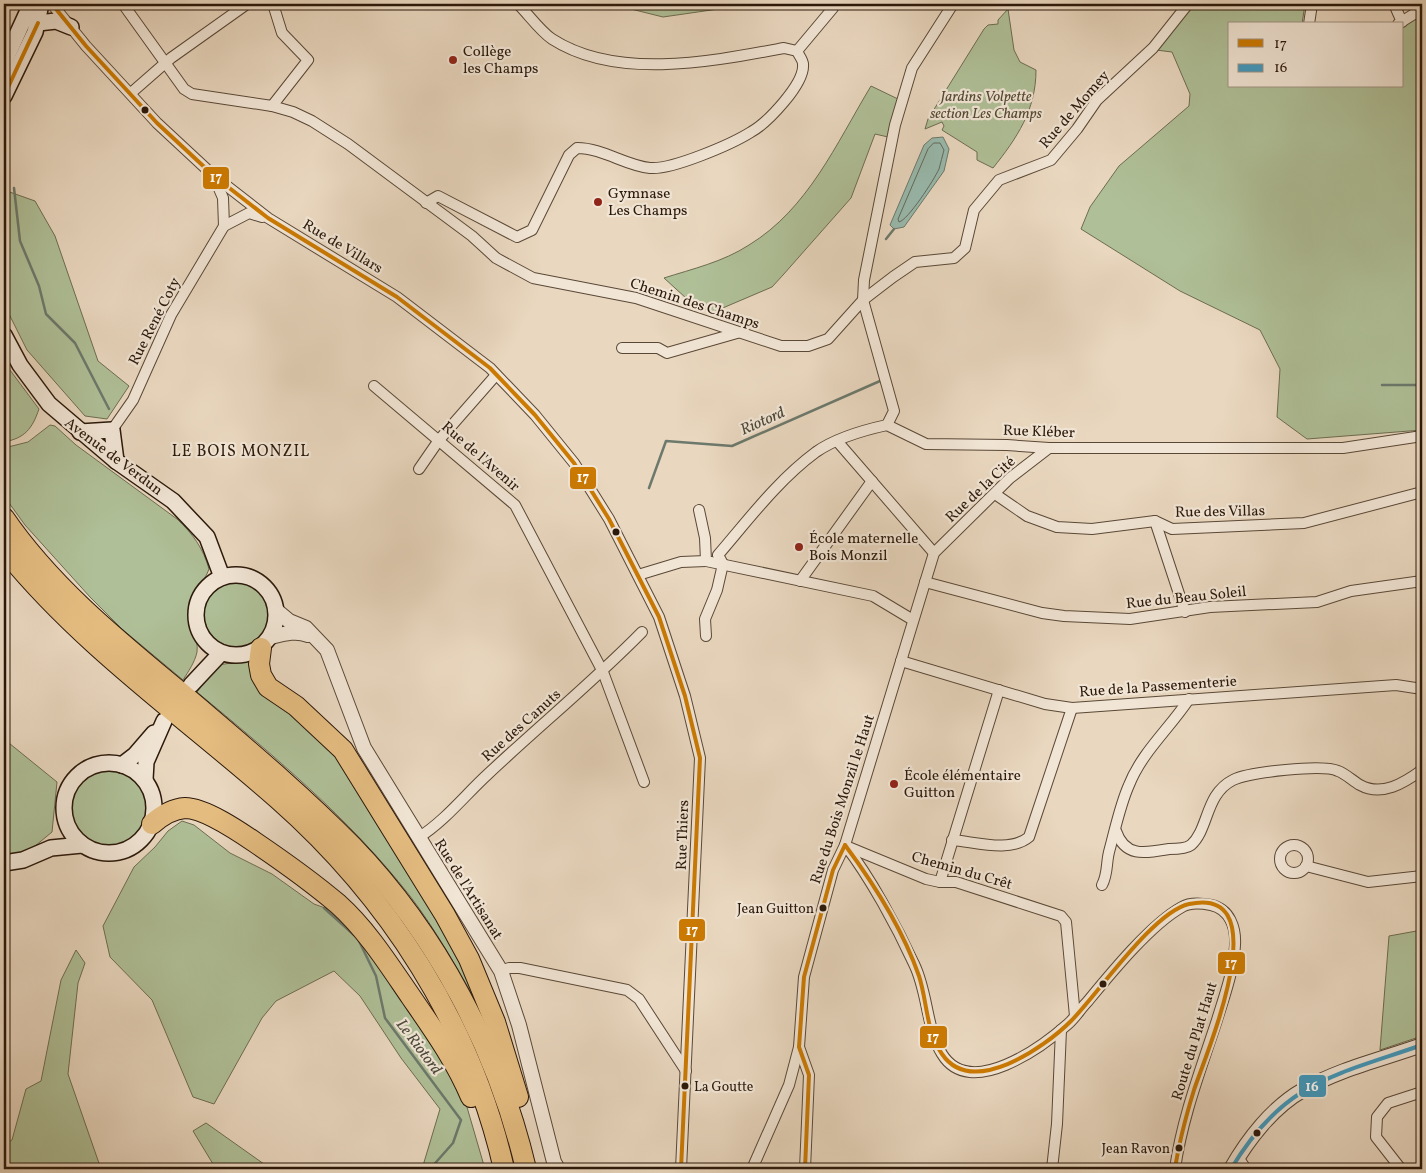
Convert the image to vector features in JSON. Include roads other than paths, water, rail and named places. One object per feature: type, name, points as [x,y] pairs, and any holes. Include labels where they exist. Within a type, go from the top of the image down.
[{"type":"highway","points":[[4,518],[69,595],[130,650],[282,778],[352,847],[383,881],[420,930],[461,996],[486,1049],[516,1125],[526,1169]]},
{"type":"highway","points":[[4,549],[43,594],[80,632],[280,801],[329,848],[363,886],[405,941],[452,1021],[482,1090],[502,1161]]},
{"type":"highway","points":[[266,642],[259,664],[261,675],[268,687],[296,706],[343,750],[459,941],[495,1022],[521,1108],[516,1125]]},
{"type":"highway","points":[[152,824],[165,813],[185,808],[203,812],[292,867],[339,905],[365,933],[443,1044],[467,1087],[485,1133],[502,1161]]},
{"type":"main road","points":[[4,63],[31,4]]},
{"type":"main road","points":[[4,96],[38,23],[41,4]]},
{"type":"main road","points":[[38,23],[56,21],[71,27]]},
{"type":"main road","name":"Avenue de Verdun","points":[[4,335],[20,365],[49,404],[80,432],[173,501],[207,536],[222,577]]},
{"type":"main road","points":[[80,432],[112,430],[116,460]]},
{"type":"main road","points":[[240,575],[258,581],[270,594],[277,611],[275,629],[266,642],[242,655],[221,653],[208,645],[200,634],[196,620],[196,607],[201,594],[210,584],[222,577],[240,575]]},
{"type":"main road","points":[[208,645],[191,685],[221,653]]},
{"type":"main road","points":[[4,863],[23,860],[51,848],[82,845],[104,853],[117,852],[130,848],[140,841],[152,824],[154,801],[145,779],[146,762],[164,721],[135,755],[122,765]]},
{"type":"main road","points":[[82,845],[66,823],[64,805],[66,793],[80,773],[91,766],[104,763],[122,765],[145,779]]},
{"type":"main road","points":[[51,848],[66,823]]},
{"type":"street","name":"Rue de Villars","points":[[52,4],[71,27],[135,90],[157,123],[214,176],[268,218],[397,297],[490,368],[535,414],[574,464],[609,519]]},
{"type":"street","points":[[135,90],[164,64],[247,4]]},
{"type":"street","points":[[272,106],[308,60],[282,33],[273,4]]},
{"type":"street","points":[[518,4],[552,39],[579,52],[606,59],[666,65],[696,63],[784,48],[797,51]]},
{"type":"street","points":[[706,636],[705,619],[717,590],[724,564],[718,555],[787,476],[817,452],[837,441],[887,425],[894,411],[863,300],[864,280],[894,126],[912,68],[953,4]]},
{"type":"street","name":"Rue de Momey","points":[[863,300],[915,262],[954,258],[965,248],[974,210],[999,180],[1051,160],[1077,129],[1097,100],[1153,48],[1188,4]]},
{"type":"street","points":[[1309,22],[1312,4]]},
{"type":"street","points":[[1394,4],[1400,22]]},
{"type":"street","name":"Chemin des Champs","points":[[125,5],[177,82],[192,94],[272,106],[293,112],[333,134],[472,236],[496,258],[515,270],[533,278],[636,298],[693,316],[704,322],[781,346],[795,348],[821,343],[835,334],[863,300]]},
{"type":"street","points":[[797,51],[834,8]]},
{"type":"street","points":[[1402,22],[1422,9]]},
{"type":"street","points":[[426,203],[438,196],[517,237],[524,235],[532,230],[569,155],[577,148],[594,150],[650,168],[670,165],[708,152],[751,132],[777,110],[800,79],[803,64],[797,51]]},
{"type":"street","points":[[214,176],[223,198],[224,226],[249,213],[268,218]]},
{"type":"street","points":[[224,208],[232,201],[246,201]]},
{"type":"street","name":"Rue René Coty","points":[[112,430],[133,400],[171,315],[224,226]]},
{"type":"street","points":[[622,348],[658,348],[667,353],[737,332]]},
{"type":"street","points":[[419,469],[440,440],[496,375]]},
{"type":"street","name":"Rue de l'Avenir","points":[[374,386],[515,505],[603,672],[644,782]]},
{"type":"street","name":"Rue Kléber","points":[[887,425],[926,444],[1007,444],[1049,448],[1342,448],[1422,436]]},
{"type":"street","points":[[837,441],[934,553]]},
{"type":"street","name":"Rue de la Cité","points":[[934,553],[995,494],[1049,448]]},
{"type":"street","points":[[800,581],[872,481]]},
{"type":"street","name":"Rue des Villas","points":[[995,494],[1027,516],[1057,527],[1092,529],[1155,521],[1172,529],[1304,523],[1422,492]]},
{"type":"street","points":[[699,510],[705,538],[706,561]]},
{"type":"street","name":"Rue Thiers","points":[[609,519],[659,617],[685,696],[700,758],[681,1169]]},
{"type":"street","points":[[1155,521],[1185,612]]},
{"type":"street","name":"Rue du Bois Monzil le Haut","points":[[752,1169],[789,1084],[799,1047],[804,977],[834,870],[845,845],[934,553]]},
{"type":"street","points":[[638,575],[681,562],[706,561],[873,596],[914,620]]},
{"type":"street","name":"Rue du Beau Soleil","points":[[925,582],[1042,613],[1130,619],[1210,607],[1317,602],[1351,591],[1422,581]]},
{"type":"street","name":"Rue de l'Artisanat","points":[[277,611],[289,621],[306,628],[327,650],[364,748],[501,971],[519,1025],[554,1162],[558,1169]]},
{"type":"street","points":[[266,642],[288,632],[302,632],[318,639]]},
{"type":"street","name":"Rue des Canuts","points":[[418,838],[444,820],[487,775],[603,672],[642,632]]},
{"type":"street","name":"Rue de la Passementerie","points":[[901,661],[1045,704],[1072,708],[1396,685],[1422,689]]},
{"type":"street","points":[[940,882],[999,690]]},
{"type":"street","points":[[1102,886],[1108,874],[1109,854],[1129,785],[1141,762],[1189,699]]},
{"type":"street","points":[[952,840],[1012,846],[1029,837],[1072,708]]},
{"type":"street","points":[[1116,831],[1118,839],[1126,847],[1140,853],[1189,847],[1196,839],[1207,811],[1218,792],[1233,780],[1252,774],[1325,767],[1339,771],[1372,791],[1388,788],[1422,770]]},
{"type":"street","name":"Chemin du Crêt","points":[[845,845],[926,879],[940,882],[956,882],[1061,916],[1066,922],[1075,1016]]},
{"type":"street","name":"Route du Plat Haut","points":[[845,845],[859,863],[915,965],[936,1039],[943,1056],[962,1070],[977,1074],[997,1070],[1036,1048],[1061,1030],[1166,916],[1187,904],[1214,906],[1228,914],[1232,924],[1235,945],[1225,996],[1179,1138],[1174,1169]]},
{"type":"street","points":[[1306,866],[1368,882],[1422,876]]},
{"type":"street","points":[[501,971],[509,968],[520,968],[627,990],[639,999],[686,1071]]},
{"type":"street","points":[[1052,1169],[1058,1124],[1061,1030]]},
{"type":"street","points":[[1246,1169],[1235,1163],[1280,1107],[1303,1090],[1336,1075],[1422,1046]]},
{"type":"street","points":[[799,1047],[809,1075],[805,1169]]},
{"type":"street","points":[[1401,1169],[1376,1136],[1377,1117],[1388,1103],[1422,1092]]},
{"type":"water","points":[[943,137],[949,149],[944,171],[904,227],[894,229],[890,225],[924,145],[932,138]]},
{"type":"waterway","points":[[14,188],[20,241],[39,286],[46,314],[75,343],[109,409]]},
{"type":"waterway","points":[[886,239],[894,229]]},
{"type":"waterway","name":"Riotord","points":[[649,488],[666,441],[732,446],[880,381]]},
{"type":"waterway","points":[[1382,385],[1422,385]]},
{"type":"waterway","name":"Le Riotord","points":[[324,908],[354,935]]},
{"type":"waterway","name":"Le Riotord","points":[[358,939],[376,976],[385,1018],[461,1120],[453,1143],[430,1169]]},
{"type":"place","name":"Collège les Champs","points":[[453,60]]},
{"type":"place","name":"Gymnase Les Champs","points":[[598,202]]},
{"type":"place","name":"École maternelle Bois Monzil","points":[[799,547]]},
{"type":"place","name":"École élémentaire Guitton","points":[[894,784]]},
{"type":"place","name":"Jean Guitton","points":[[823,908]]},
{"type":"place","name":"La Goutte","points":[[685,1086]]},
{"type":"place","name":"Jean Ravon","points":[[1179,1148]]},
{"type":"district","name":"LE BOIS MONZIL","points":[[241,450]]},
{"type":"park label","name":"Jardins Volpette section Les Champs","points":[[986,104]]}]
